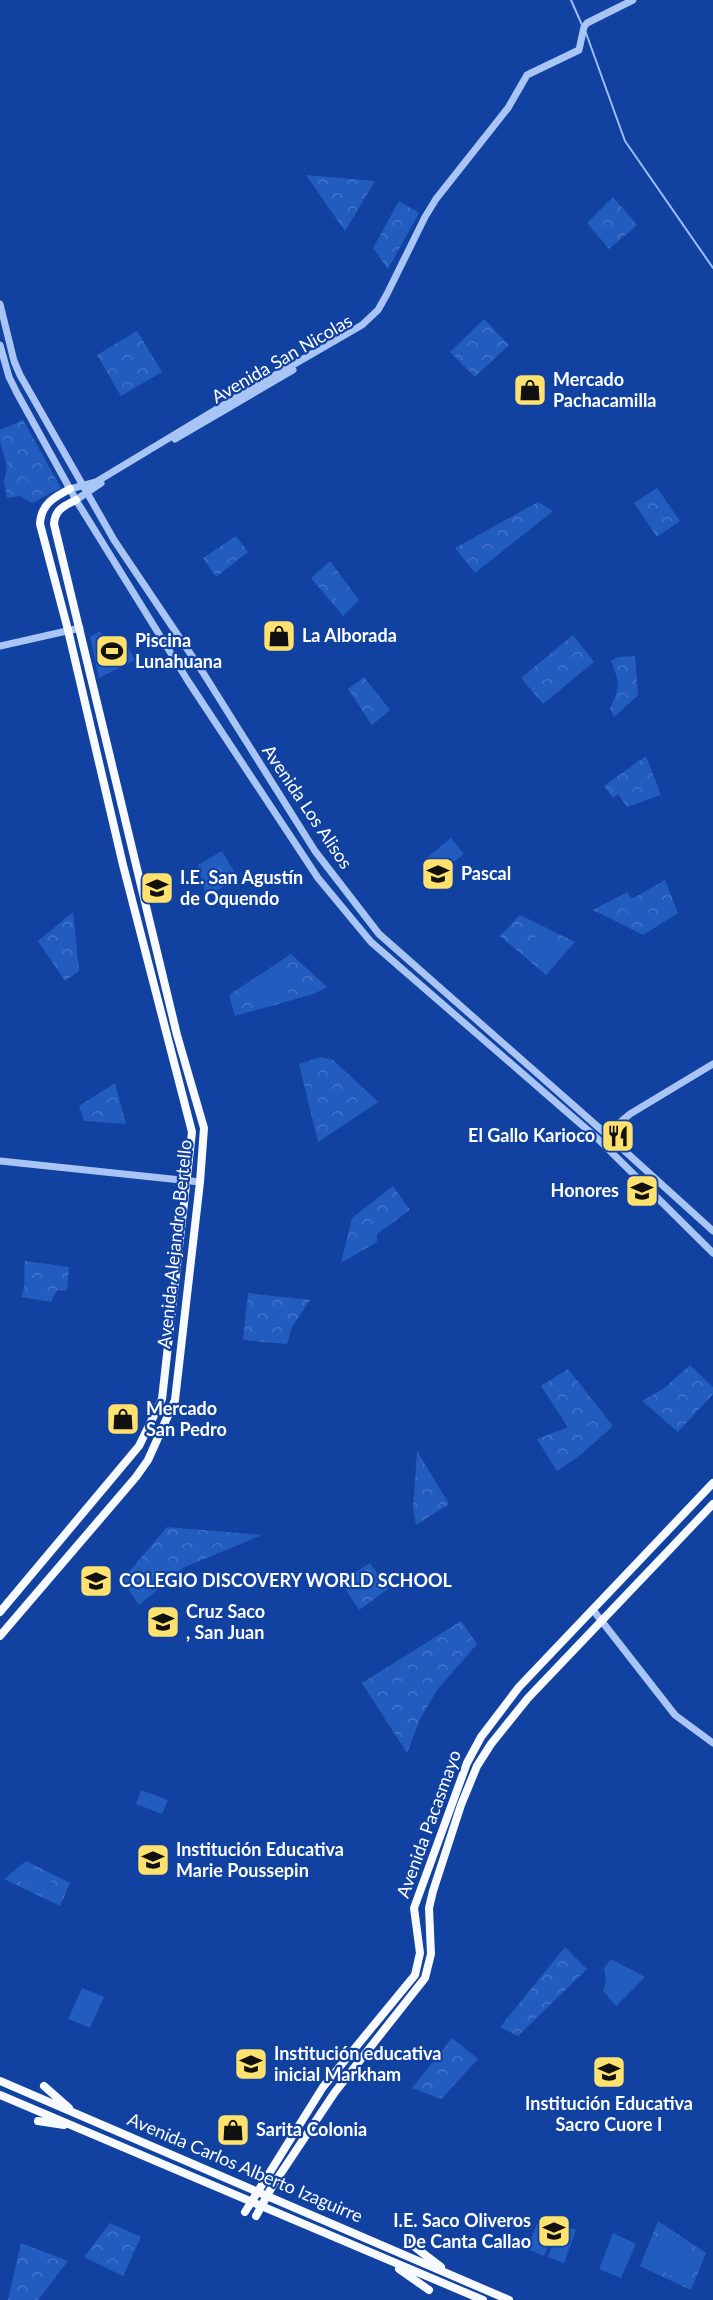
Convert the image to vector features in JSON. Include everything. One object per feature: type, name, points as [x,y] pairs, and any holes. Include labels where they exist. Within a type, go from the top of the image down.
[{"type":"main road","name":"Avenida Alejandro Bertello","points":[[0,1612],[140,1446],[162,1399],[192,1132],[126,877],[68,630],[40,524],[42,513],[48,503],[70,489]]},
{"type":"main road","name":"Avenida Alejandro Bertello","points":[[0,1636],[136,1477],[148,1460],[175,1400],[204,1128],[177,1035],[54,524],[58,510],[76,500]]},
{"type":"main road","name":"Avenida Pacasmayo","points":[[256,2216],[266,2196],[335,2092],[398,2005],[415,1975],[420,1953],[414,1908],[467,1763],[481,1737],[519,1687],[713,1484]]},
{"type":"main road","name":"Avenida Pacasmayo","points":[[245,2212],[323,2087],[425,1978],[431,1953],[429,1908],[465,1795],[477,1766],[491,1743],[528,1698],[713,1504]]},
{"type":"main road","points":[[435,1847],[446,1851]]},
{"type":"main road","name":"Avenida Carlos Alberto Izaguirre","points":[[0,2081],[509,2300]]},
{"type":"main road","points":[[44,2086],[76,2114]]},
{"type":"main road","name":"Avenida Carlos Alberto Izaguirre","points":[[0,2095],[483,2300]]},
{"type":"main road","points":[[38,2121],[77,2128]]},
{"type":"main road","points":[[407,2241],[451,2274]]},
{"type":"main road","points":[[384,2258],[429,2290]]},
{"type":"street","name":"Avenida San Nicolas","points":[[76,500],[97,484],[365,328],[383,309],[428,220],[512,110],[529,74],[579,50],[587,23],[633,0]]},
{"type":"street","name":"Avenida Los Alisos","points":[[0,304],[14,361],[20,375],[79,482],[315,851],[380,934],[713,1231]]},
{"type":"street","name":"Avenida Los Alisos","points":[[0,345],[16,393],[76,500],[188,681],[318,878],[371,942],[598,1139],[713,1253]]},
{"type":"street","name":"Avenida San Nicolas","points":[[70,489],[79,482],[97,484]]},
{"type":"street","points":[[92,504],[92,496],[97,484]]},
{"type":"street","points":[[0,646],[80,628]]},
{"type":"street","points":[[606,1134],[630,1114],[713,1064]]},
{"type":"street","points":[[0,1161],[200,1182]]},
{"type":"street","points":[[593,1611],[675,1715],[713,1743]]},
{"type":"green space","points":[[306,175],[375,181],[345,231]]},
{"type":"green space","points":[[613,197],[637,225],[609,249],[587,223]]},
{"type":"green space","points":[[399,201],[419,213],[388,269],[373,248]]},
{"type":"green space","points":[[484,319],[509,345],[475,377],[450,352]]},
{"type":"green space","points":[[137,331],[162,372],[121,396],[97,355]]},
{"type":"green space","points":[[23,420],[61,488],[32,503],[19,496],[7,498],[4,482],[7,466],[0,442],[0,430]]},
{"type":"green space","points":[[657,488],[680,521],[657,537],[634,503]]},
{"type":"green space","points":[[538,502],[553,511],[475,573],[455,548]]},
{"type":"green space","points":[[236,536],[248,552],[216,577],[203,558]]},
{"type":"green space","points":[[330,561],[359,600],[343,616],[311,578]]},
{"type":"green space","points":[[331,571],[350,596],[341,604],[321,580]]},
{"type":"green space","name":"Piscina Lunahuana","points":[[100,631],[107,643],[121,635],[135,660],[99,678],[90,637]]},
{"type":"green space","points":[[573,635],[594,662],[543,704],[521,678]]},
{"type":"green space","points":[[635,656],[638,695],[614,717],[610,708],[618,684],[611,661],[618,657]]},
{"type":"green space","points":[[364,677],[390,710],[372,725],[348,689]]},
{"type":"green space","points":[[646,756],[661,795],[627,807],[618,794],[613,798],[604,786]]},
{"type":"green space","points":[[451,838],[464,854],[438,874],[425,859]]},
{"type":"green space","points":[[222,851],[238,878],[206,897],[198,865]]},
{"type":"green space","points":[[665,880],[678,913],[643,935],[593,910],[627,892],[632,899]]},
{"type":"green space","points":[[73,912],[79,971],[65,981],[38,941]]},
{"type":"green space","points":[[520,915],[575,942],[546,975],[500,936]]},
{"type":"green space","points":[[543,929],[565,949],[551,963],[530,943]]},
{"type":"green space","points":[[291,954],[327,987],[313,994],[235,1016],[229,995]]},
{"type":"green space","points":[[281,972],[290,997],[256,1008],[248,987]]},
{"type":"green space","points":[[321,1057],[333,1060],[378,1102],[318,1142],[299,1064]]},
{"type":"green space","points":[[115,1083],[126,1124],[84,1121],[79,1106]]},
{"type":"green space","points":[[393,1186],[410,1210],[377,1234],[377,1242],[341,1263],[352,1218]]},
{"type":"green space","points":[[25,1261],[69,1267],[67,1291],[57,1290],[51,1302],[21,1297]]},
{"type":"green space","points":[[248,1293],[310,1300],[292,1327],[287,1344],[243,1340]]},
{"type":"green space","points":[[690,1365],[713,1387],[713,1394],[678,1432],[642,1401],[663,1389]]},
{"type":"green space","points":[[568,1369],[613,1426],[579,1456],[557,1471],[537,1439],[568,1427],[541,1386]]},
{"type":"green space","points":[[417,1451],[449,1504],[416,1525],[413,1509]]},
{"type":"green space","points":[[167,1527],[262,1535],[185,1567],[139,1605],[122,1580]]},
{"type":"green space","points":[[370,1563],[388,1589],[359,1610],[341,1582]]},
{"type":"green space","points":[[461,1621],[477,1644],[437,1690],[420,1719],[407,1753],[362,1683]]},
{"type":"green space","points":[[141,1790],[168,1800],[162,1814],[136,1804]]},
{"type":"green space","points":[[26,1861],[70,1883],[60,1906],[4,1879]]},
{"type":"green space","points":[[26,1865],[53,1878],[46,1893],[18,1880]]},
{"type":"green space","points":[[565,1947],[587,1969],[518,2036],[500,2027]]},
{"type":"green space","points":[[611,1959],[645,1977],[616,2006],[603,1991],[606,1982],[604,1968]]},
{"type":"green space","points":[[82,1988],[104,1997],[90,2028],[68,2019]]},
{"type":"green space","points":[[452,2038],[478,2059],[441,2099],[412,2088]]},
{"type":"green space","points":[[540,2217],[556,2223],[544,2256],[527,2249]]},
{"type":"green space","points":[[658,2221],[706,2253],[691,2290],[640,2266]]},
{"type":"green space","points":[[110,2223],[141,2237],[123,2276],[84,2257]]},
{"type":"green space","points":[[560,2224],[576,2230],[564,2263],[548,2257]]},
{"type":"green space","points":[[613,2233],[636,2244],[621,2278],[599,2269]]},
{"type":"green space","points":[[656,2238],[695,2257],[685,2282],[645,2263]]},
{"type":"green space","points":[[21,2243],[68,2261],[38,2300],[8,2300]]},
{"type":"waterway","points":[[571,0],[582,25]]},
{"type":"waterway","points":[[586,33],[625,141],[713,268]]},
{"type":"place","name":"Mercado Pachacamilla","points":[[530,390]]},
{"type":"place","name":"La Alborada","points":[[279,636]]},
{"type":"place","name":"Piscina Lunahuana","points":[[112,651]]},
{"type":"place","name":"Pascal","points":[[438,874]]},
{"type":"place","name":"I.E. San Agustín de Oquendo","points":[[157,888]]},
{"type":"place","name":"El Gallo Karioco","points":[[618,1136]]},
{"type":"place","name":"Honores","points":[[642,1191]]},
{"type":"place","name":"Mercado San Pedro","points":[[123,1419]]},
{"type":"place","name":"COLEGIO DISCOVERY WORLD SCHOOL","points":[[96,1581]]},
{"type":"place","name":"Cruz Saco , San Juan","points":[[163,1622]]},
{"type":"place","name":"Institución Educativa Marie Poussepin","points":[[153,1860]]},
{"type":"place","name":"Institución educativa inicial Markham","points":[[251,2064]]},
{"type":"place","name":"Institución Educativa Sacro Cuore I","points":[[609,2072]]},
{"type":"place","name":"Sarita Colonia","points":[[233,2130]]},
{"type":"place","name":"I.E. Saco Oliveros De Canta Callao","points":[[554,2231]]}]
